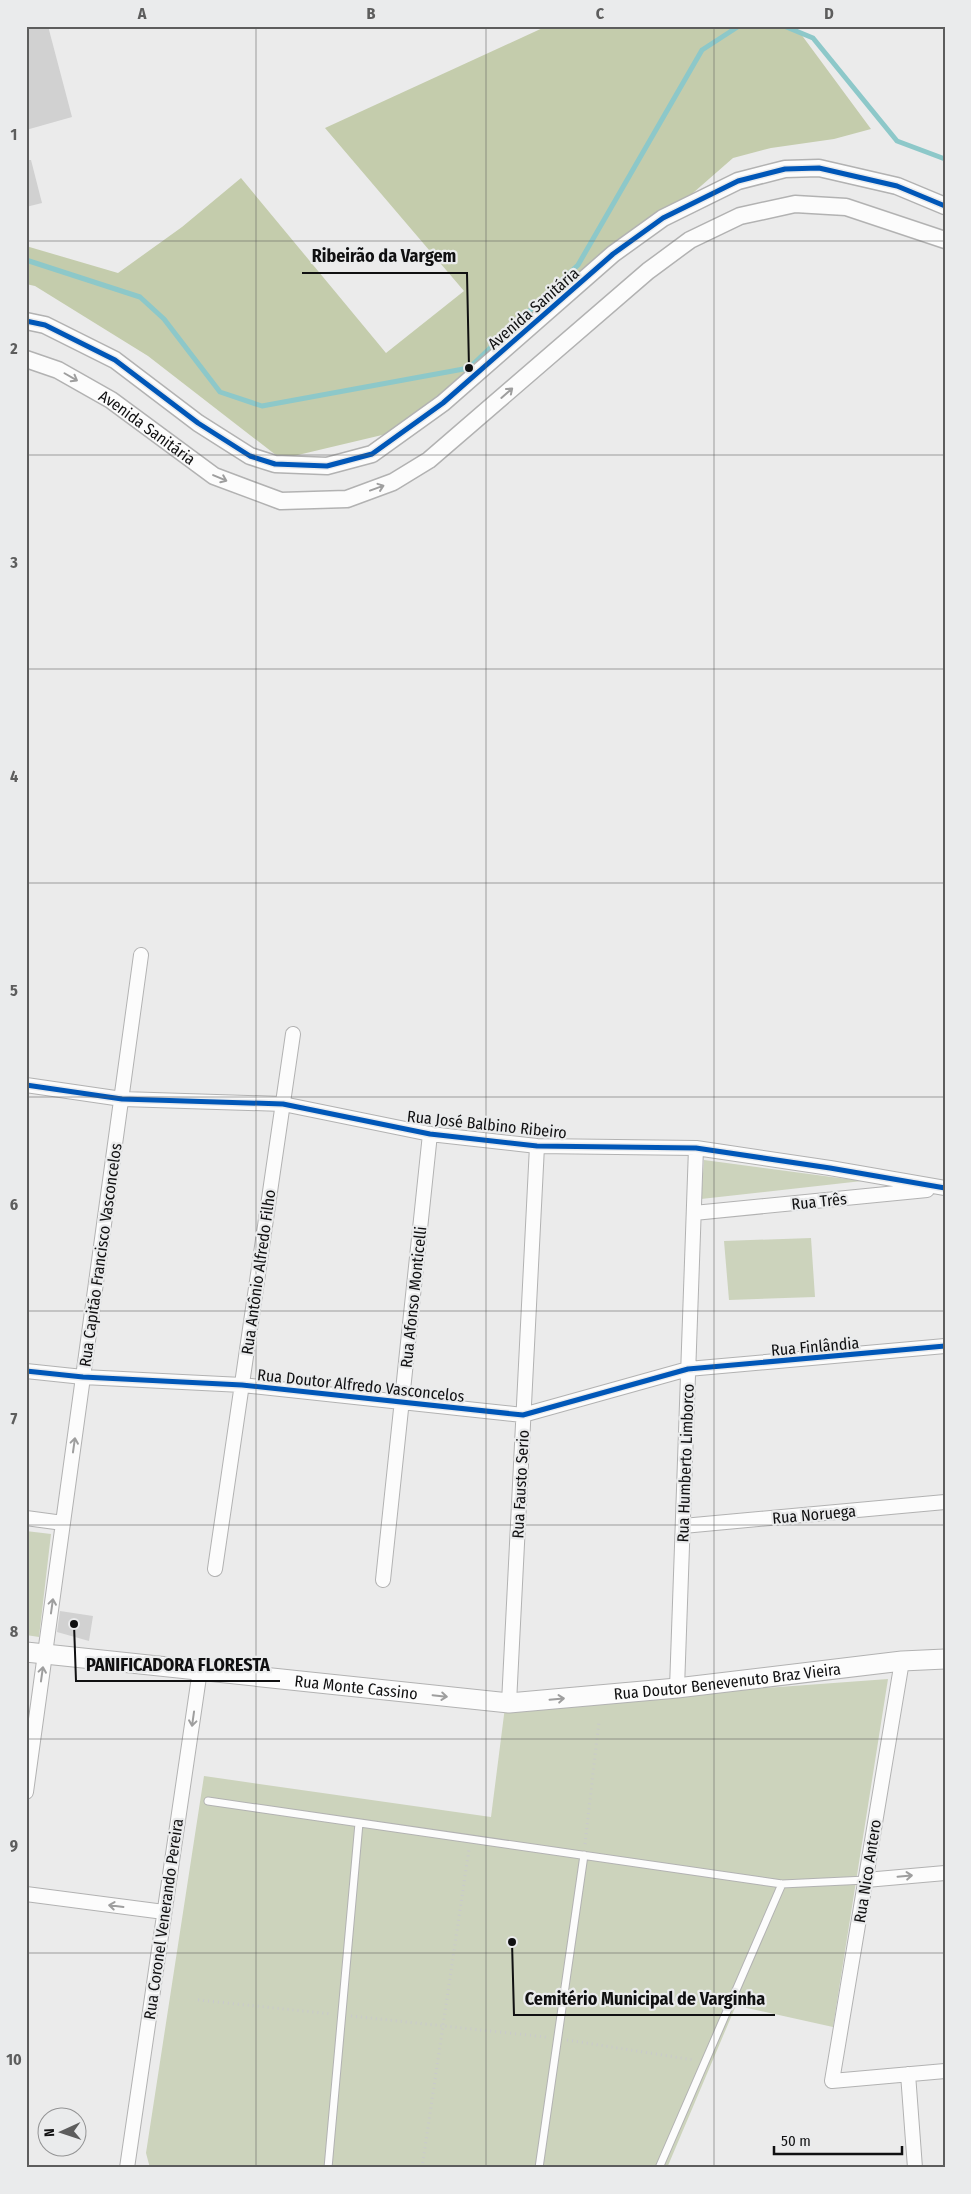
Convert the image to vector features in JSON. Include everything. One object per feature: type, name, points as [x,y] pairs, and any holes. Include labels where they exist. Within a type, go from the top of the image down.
[{"type":"main road","name":"Rua Monte Cassino","points":[[26,1652],[508,1703]]},
{"type":"main road","name":"Rua Doutor Benevenuto Braz Vieira","points":[[508,1703],[677,1688],[902,1661],[945,1659]]},
{"type":"street","name":"Avenida Sanitária","points":[[26,321],[45,325],[115,360],[198,423],[250,456],[275,464],[327,466],[372,454],[443,403],[613,254],[663,218],[738,181],[784,169],[820,168],[897,186],[945,206]]},
{"type":"street","name":"Avenida Sanitária","points":[[26,359],[58,370],[111,400],[214,476],[281,501],[347,499],[393,482],[429,460],[648,271],[690,240],[740,216],[795,204],[846,207],[945,240]]},
{"type":"street","name":"Rua Capitão Francisco Vasconcelos","points":[[26,1792],[32,1701],[45,1654],[141,955]]},
{"type":"street","name":"Rua Antônio Alfredo Filho","points":[[214,1569],[293,1034]]},
{"type":"street","name":"Rua José Balbino Ribeiro","points":[[26,1084],[122,1099],[283,1104],[430,1134],[537,1146],[696,1148],[830,1168],[945,1188]]},
{"type":"street","name":"Rua Afonso Monticelli","points":[[383,1580],[430,1134]]},
{"type":"street","name":"Rua Fausto Serio","points":[[508,1703],[537,1146]]},
{"type":"street","name":"Rua Humberto Limborco","points":[[677,1688],[696,1148]]},
{"type":"street","name":"Rua Três","points":[[694,1213],[945,1188]]},
{"type":"street","name":"Rua Finlândia","points":[[688,1370],[945,1346]]},
{"type":"street","name":"Rua Doutor Alfredo Vasconcelos","points":[[26,1371],[83,1378],[242,1386],[523,1415],[688,1370]]},
{"type":"street","name":"Rua Noruega","points":[[683,1526],[945,1502]]},
{"type":"street","points":[[26,1518],[63,1523]]},
{"type":"street","name":"Rua Nico Antero","points":[[902,1661],[832,2081],[908,2074]]},
{"type":"street","name":"Rua Coronel Venerando Pereira","points":[[127,2168],[200,1670]]},
{"type":"street","points":[[866,1880],[945,1873]]},
{"type":"street","points":[[26,1894],[164,1912]]},
{"type":"street","points":[[915,2168],[908,2074],[945,2070]]},
{"type":"lane","points":[[208,1802],[782,1884],[866,1880]]},
{"type":"lane","points":[[328,2168],[359,1823]]},
{"type":"lane","points":[[539,2168],[584,1855]]},
{"type":"lane","points":[[659,2168],[782,1884]]},
{"type":"path","points":[[584,1855],[599,1721]]},
{"type":"path","points":[[422,2168],[471,1839]]},
{"type":"path","points":[[198,2000],[557,2038],[705,2062]]},
{"type":"green space","points":[[547,26],[795,26],[871,129],[834,139],[771,148],[733,158],[542,325],[420,426],[281,459],[148,356],[35,286],[26,284],[26,246],[118,273],[182,227],[241,178],[386,353],[464,291],[325,128]]},
{"type":"green space","points":[[704,1160],[862,1181],[701,1199]]},
{"type":"green space","points":[[811,1238],[815,1297],[729,1300],[724,1241]]},
{"type":"green space","points":[[26,1531],[51,1534],[39,1637],[26,1635]]},
{"type":"green space","points":[[888,1679],[833,2027],[747,2008],[737,2003],[667,2168],[150,2168],[146,2153],[204,1776],[491,1817],[505,1707]]},
{"type":"building","points":[[26,26],[48,26],[72,117],[26,130]]},
{"type":"building","points":[[26,160],[31,160],[42,203],[26,207]]},
{"type":"building","points":[[60,1611],[93,1616],[89,1641],[57,1632]]},
{"type":"waterway","points":[[26,260],[140,297],[164,319],[220,392],[262,406],[469,368],[578,265],[702,50],[739,26]]},
{"type":"waterway","points":[[784,26],[813,38],[897,141],[945,159]]},
{"type":"cycle path","points":[[26,321],[45,325],[115,360],[198,423],[250,456],[275,464],[327,466],[372,454],[443,403],[613,254],[663,218],[738,181],[785,169],[819,168],[897,186],[945,206]]},
{"type":"cycle path","points":[[26,1085],[122,1099],[283,1104],[430,1134],[537,1146],[696,1148],[830,1168],[945,1188]]},
{"type":"cycle path","points":[[26,1371],[83,1377],[242,1385],[523,1415],[688,1369],[945,1346]]},
{"type":"place","name":"Ribeirão da Vargem","points":[[469,368]]},
{"type":"place","name":"PANIFICADORA FLORESTA","points":[[74,1624]]},
{"type":"place","name":"Cemitério Municipal de Varginha","points":[[512,1942]]}]
